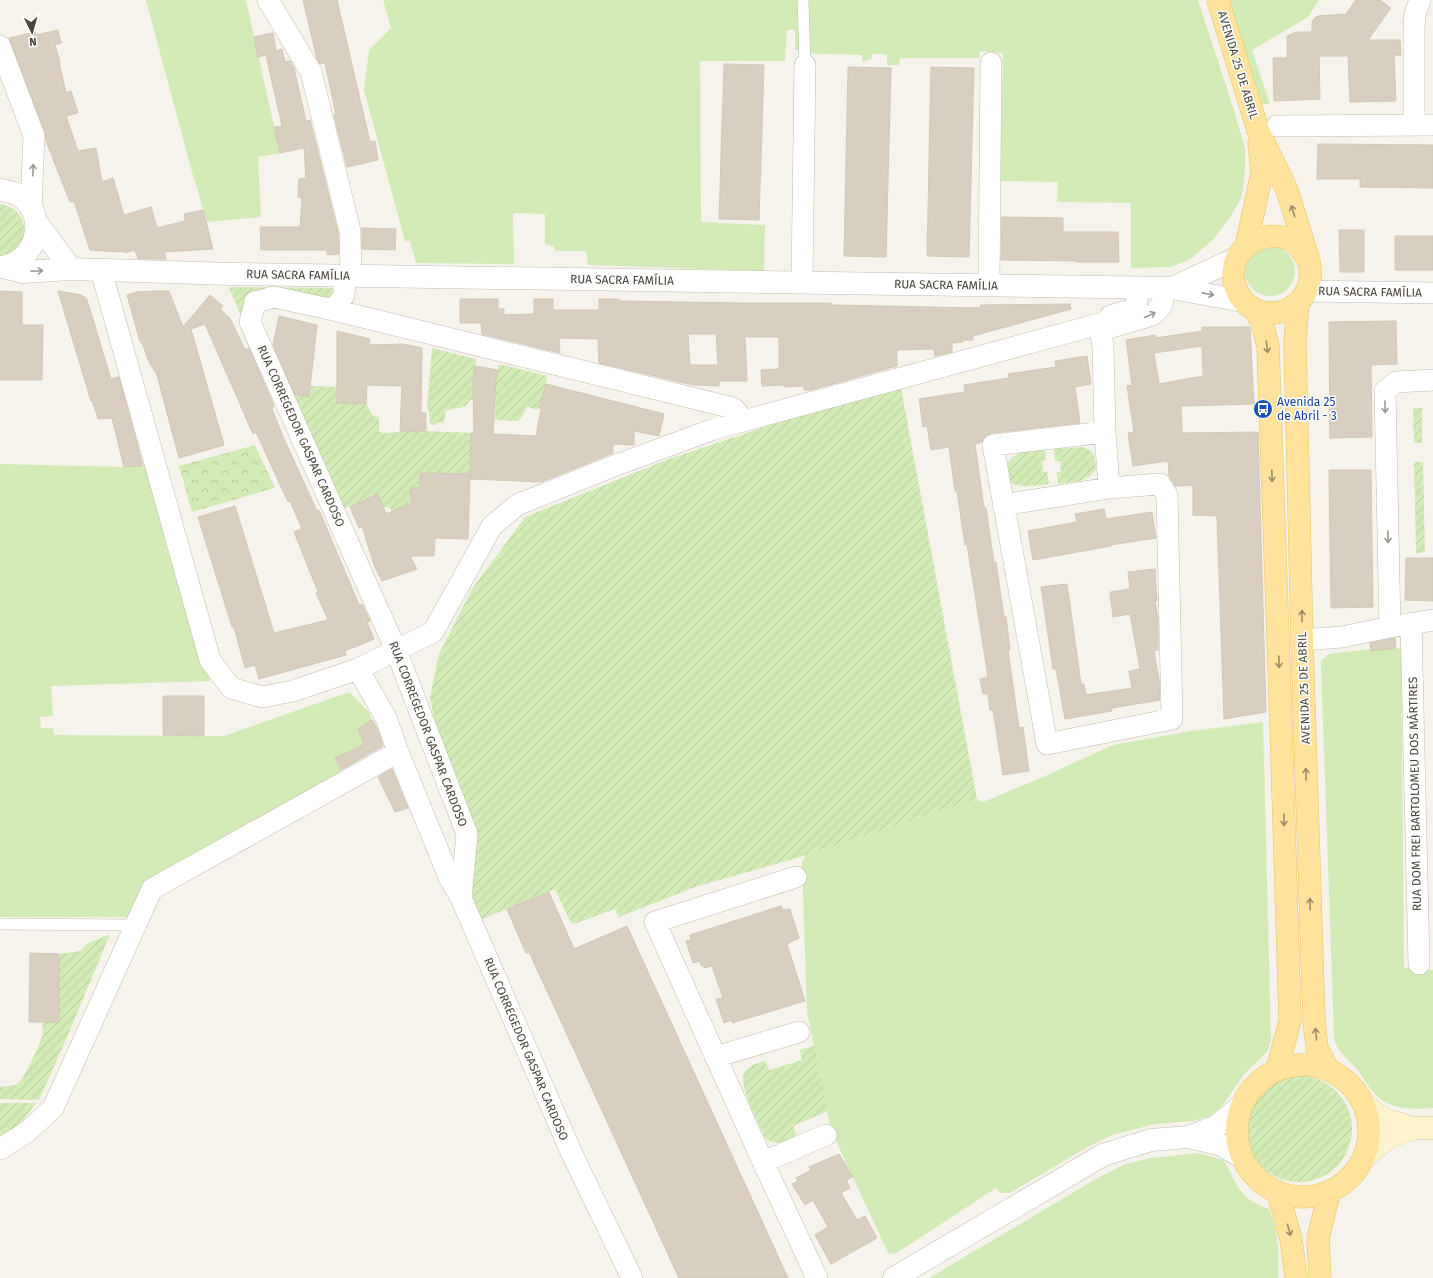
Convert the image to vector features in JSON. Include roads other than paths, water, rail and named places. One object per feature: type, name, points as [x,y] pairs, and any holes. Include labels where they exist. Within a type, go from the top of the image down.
[{"type":"main road","name":"AVENIDA 25 DE ABRIL","points":[[1218,0],[1268,128],[1311,271],[1310,282],[1303,297],[1295,343],[1302,640],[1314,1020],[1317,1048],[1328,1070]]},
{"type":"main road","name":"AVENIDA 25 DE ABRIL","points":[[1268,128],[1262,174],[1241,252],[1234,269],[1234,281],[1237,292],[1262,323],[1268,346],[1290,1021],[1277,1070]]},
{"type":"main road","points":[[1241,252],[1256,239],[1269,236],[1281,237],[1293,242],[1302,251],[1308,261]]},
{"type":"main road","points":[[1249,305],[1266,313],[1278,313],[1289,310],[1303,297]]},
{"type":"main road","points":[[1294,1066],[1312,1066],[1328,1070],[1344,1079],[1356,1091],[1365,1106],[1369,1122],[1369,1140],[1365,1157],[1356,1172],[1344,1184],[1329,1193],[1312,1197],[1295,1197],[1278,1193],[1263,1184],[1251,1172],[1242,1157],[1237,1141],[1237,1123],[1242,1106],[1250,1091],[1262,1079],[1277,1070],[1294,1066]]},
{"type":"main road","points":[[1365,1106],[1386,1120],[1424,1128]]},
{"type":"main road","points":[[1365,1157],[1389,1137],[1424,1128]]},
{"type":"main road","points":[[1278,1193],[1291,1238],[1296,1278]]},
{"type":"main road","points":[[1320,1278],[1318,1240],[1329,1193]]},
{"type":"street","points":[[268,0],[311,72],[350,231],[349,276],[344,295],[334,310],[733,408],[745,421]]},
{"type":"street","points":[[1268,128],[1424,125],[1414,26],[1415,14],[1420,0]]},
{"type":"street","points":[[0,46],[34,136],[34,216],[36,235],[32,247],[25,256],[15,263],[2,267]]},
{"type":"street","points":[[989,285],[991,63]]},
{"type":"street","points":[[802,282],[806,65]]},
{"type":"street","points":[[0,190],[12,192],[23,199],[71,269]]},
{"type":"street","name":"RUA SACRA FAMÍLIA","points":[[1169,288],[1241,252]]},
{"type":"street","name":"RUA SACRA FAMÍLIA","points":[[2,267],[23,272],[71,269],[349,276],[1137,287],[1169,288],[1249,305]]},
{"type":"street","points":[[101,270],[210,660],[231,688],[262,697],[293,691],[358,669],[433,632],[492,526],[516,505],[611,467],[714,429],[1099,324],[1112,327],[1153,315],[1162,305],[1169,288]]},
{"type":"street","points":[[1099,324],[1105,317],[1133,309],[1136,302],[1137,287]]},
{"type":"street","name":"RUA SACRA FAMÍLIA","points":[[1303,297],[1433,293]]},
{"type":"street","name":"RUA CORREGEDOR GASPAR CARDOSO","points":[[334,310],[274,297],[255,302],[250,322],[396,650],[467,834],[461,898],[572,1154],[632,1278]]},
{"type":"street","points":[[1099,324],[1103,346],[1105,432],[1109,488]]},
{"type":"street","points":[[1390,627],[1385,391],[1396,382],[1433,380]]},
{"type":"street","points":[[1003,505],[1109,488],[1160,484],[1167,495],[1172,719],[1046,744],[1003,505],[993,444],[1105,432]]},
{"type":"street","points":[[1302,640],[1342,637],[1433,620]]},
{"type":"street","name":"RUA DOM FREI BARTOLOMEU DOS MÁRTIRES","points":[[1411,623],[1424,842],[1419,964]]},
{"type":"street","points":[[358,669],[386,718],[398,752],[449,877],[461,898]]},
{"type":"street","points":[[0,1149],[27,1132],[53,1108],[152,888],[398,752]]},
{"type":"street","points":[[796,877],[655,922],[817,1278]]},
{"type":"street","points":[[716,1057],[799,1032]]},
{"type":"street","points":[[894,1278],[1103,1155],[1151,1140],[1188,1137],[1217,1126],[1242,1106]]},
{"type":"street","points":[[763,1162],[826,1135]]},
{"type":"street","points":[[1188,1137],[1219,1144],[1242,1157]]},
{"type":"lane","points":[[803,0],[806,65]]},
{"type":"lane","points":[[0,924],[136,925]]},
{"type":"place","name":"Avenida 25 de Abril - 3","points":[[1263,409]]}]
